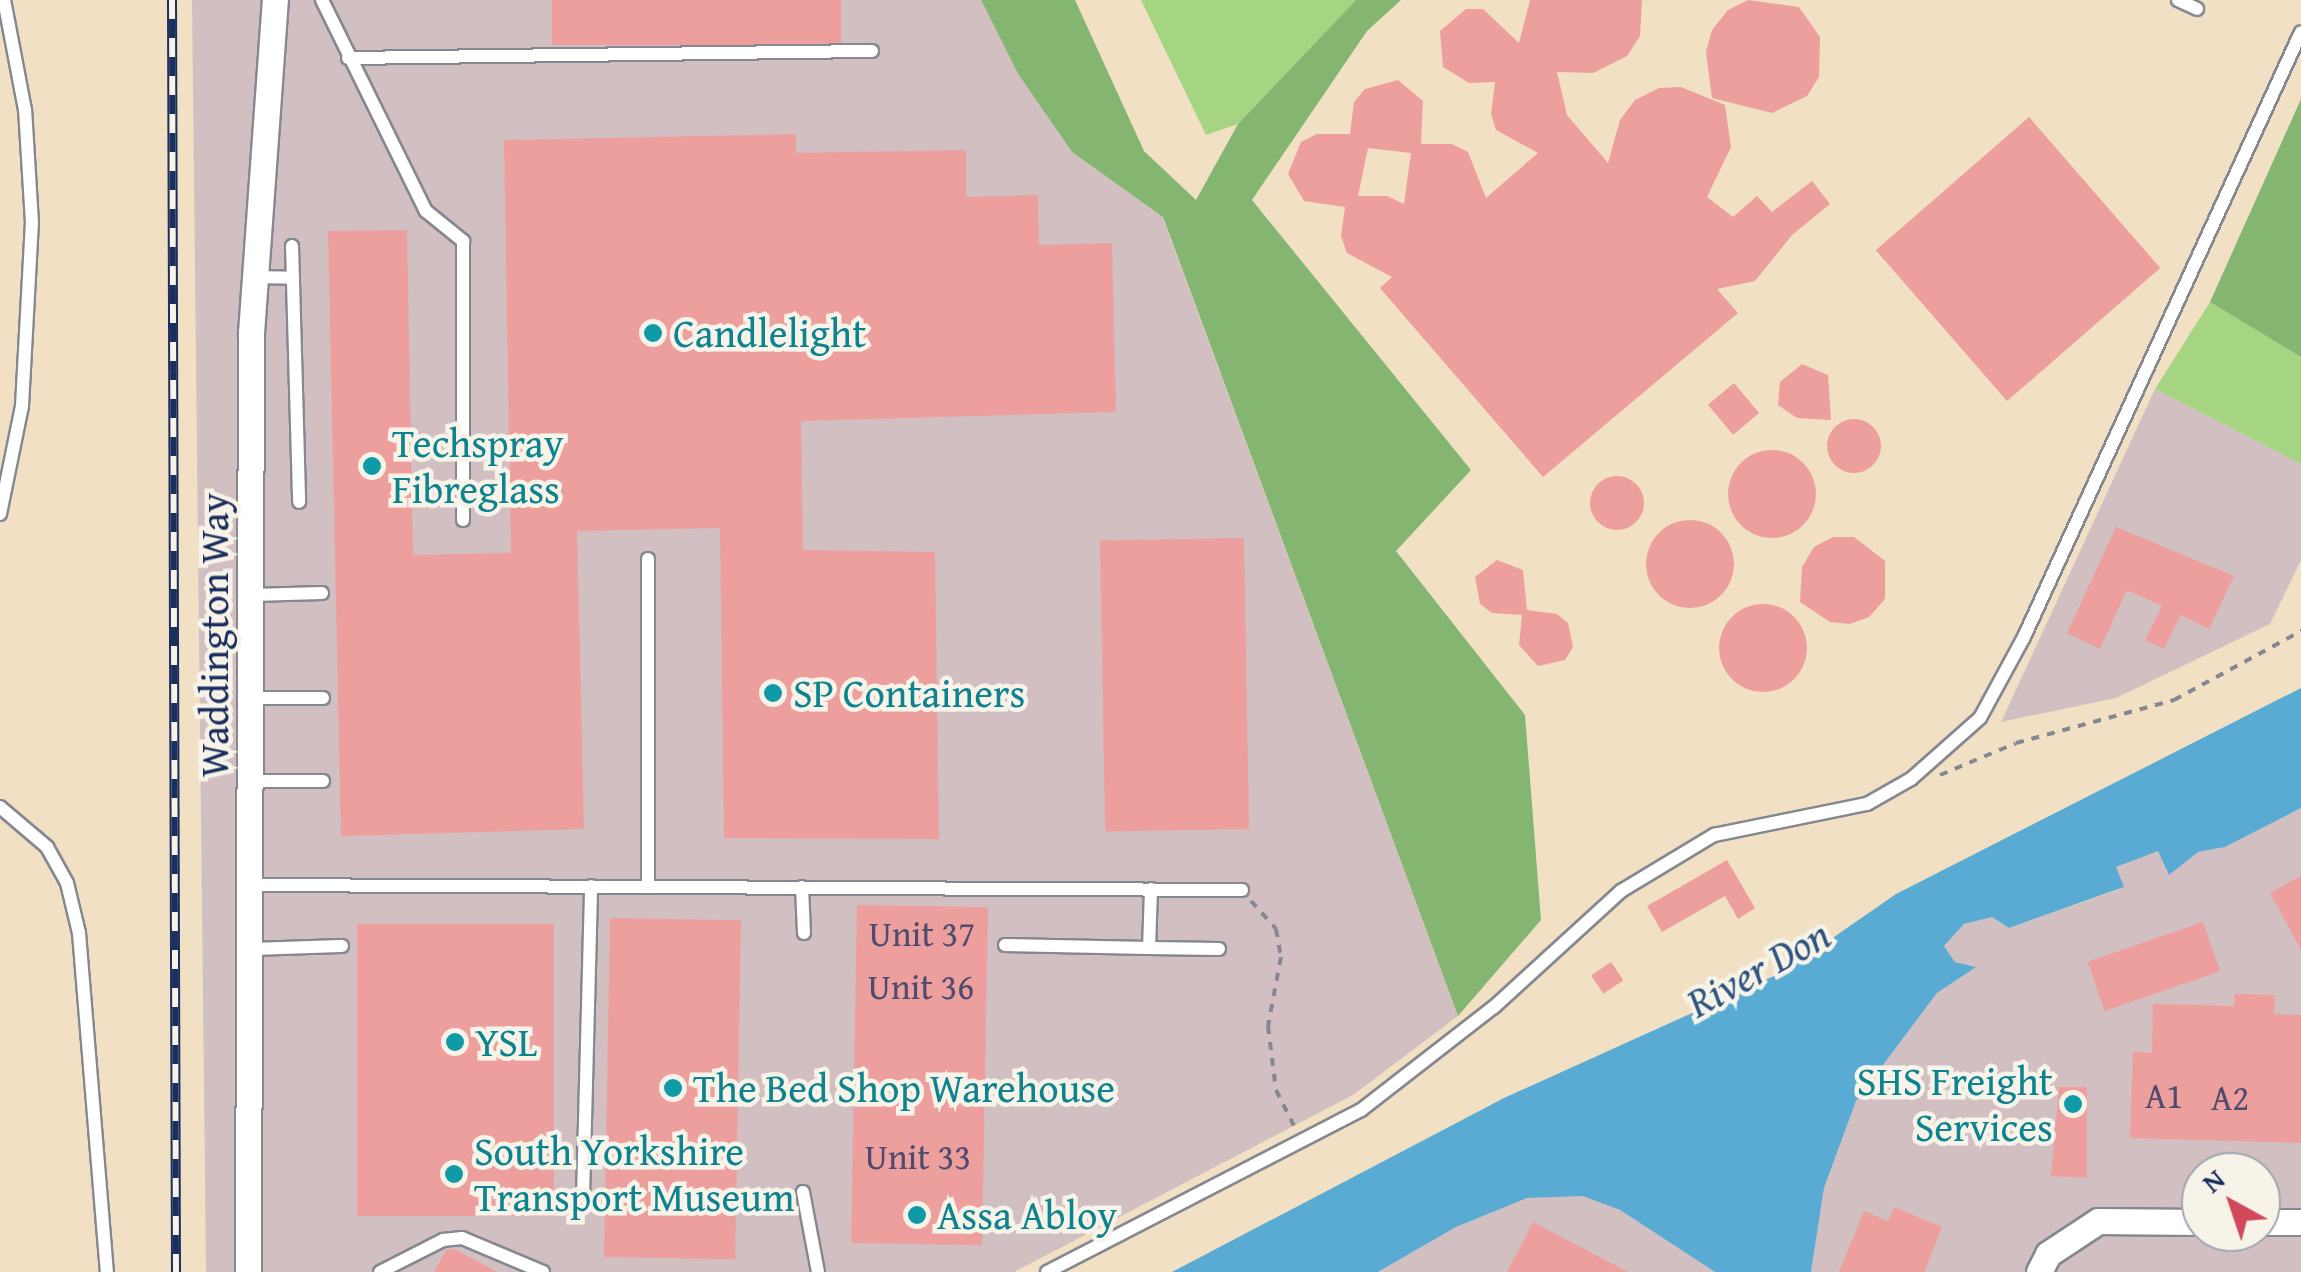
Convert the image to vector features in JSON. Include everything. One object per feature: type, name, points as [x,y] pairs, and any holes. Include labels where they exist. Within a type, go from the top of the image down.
[{"type":"street","name":"Waddington Way","points":[[248,1272],[254,277],[276,0]]},
{"type":"street","points":[[2040,1272],[2048,1254],[2098,1220],[2181,1222]]},
{"type":"lane","points":[[0,514],[22,406],[32,222],[25,110],[4,0]]},
{"type":"lane","points":[[322,0],[426,211],[464,241],[463,520]]},
{"type":"lane","points":[[2178,0],[2197,10]]},
{"type":"lane","points":[[1046,1272],[1361,1110],[1494,1007],[1621,892],[1714,835],[1867,804],[1911,779],[1980,718],[2024,637],[2301,32]]},
{"type":"lane","points":[[348,58],[872,50]]},
{"type":"lane","points":[[292,246],[299,502]]},
{"type":"lane","points":[[254,277],[293,278]]},
{"type":"lane","points":[[648,559],[648,886]]},
{"type":"lane","points":[[252,595],[322,593]]},
{"type":"lane","points":[[252,698],[323,698]]},
{"type":"lane","points":[[252,781],[323,781]]},
{"type":"lane","points":[[0,807],[48,848],[66,882],[79,933],[108,1272]]},
{"type":"lane","points":[[251,885],[1242,890]]},
{"type":"lane","points":[[583,1198],[591,886]]},
{"type":"lane","points":[[802,887],[804,934]]},
{"type":"lane","points":[[1148,948],[1151,889]]},
{"type":"lane","points":[[1005,945],[1219,949]]},
{"type":"lane","points":[[251,949],[342,946]]},
{"type":"lane","points":[[803,1192],[818,1272]]},
{"type":"lane","points":[[380,1272],[442,1240],[462,1238],[543,1272]]},
{"type":"lane","points":[[248,1272],[261,1272]]},
{"type":"path","points":[[1911,779],[1956,773],[2016,743],[2174,700],[2301,630]]},
{"type":"path","points":[[1242,890],[1276,929],[1281,957],[1268,1026],[1276,1090],[1301,1139]]},
{"type":"shaded area","points":[[192,0],[981,0],[1018,74],[1072,152],[1162,216],[1458,1016],[1353,1095],[1014,1272],[206,1272]]},
{"type":"shaded area","points":[[2155,389],[2301,464],[2301,560],[2270,624],[2116,698],[2001,722]]},
{"type":"shaded area","points":[[2301,808],[2301,1272],[1811,1272],[1824,1188],[1856,1101],[1937,993],[1975,967],[1955,962],[1944,946],[1964,924],[1992,917],[2009,928],[2123,888],[2116,867],[2159,850],[2168,874],[2198,852],[2225,847]]},
{"type":"shaded area","points":[[1584,1195],[1620,1210],[1715,1272],[1378,1272],[1456,1227],[1527,1198]]},
{"type":"green space","points":[[981,0],[1075,0],[1144,151],[1196,200],[1238,124],[1356,0],[1401,0],[1367,31],[1252,200],[1471,470],[1396,551],[1525,715],[1541,920],[1458,1016],[1163,217],[1072,152],[1018,74]]},
{"type":"green space","points":[[1141,0],[1356,0],[1238,124],[1206,135]]},
{"type":"green space","points":[[2301,99],[2301,357],[2210,302]]},
{"type":"green space","points":[[2210,302],[2301,357],[2301,464],[2155,389]]},
{"type":"water","points":[[2301,688],[2301,808],[2225,847],[2198,852],[2169,875],[2158,851],[2116,867],[2124,887],[2009,928],[1992,917],[1964,924],[1944,946],[1955,962],[1976,967],[1937,993],[1856,1101],[1824,1188],[1811,1272],[1715,1272],[1620,1210],[1583,1196],[1527,1198],[1456,1227],[1378,1272],[1172,1272],[1504,1098],[1785,971],[1896,894]]},
{"type":"building","points":[[552,0],[841,0],[841,45],[552,45]]},
{"type":"building","points":[[1530,0],[1642,0],[1640,36],[1627,56],[1593,73],[1557,72],[1567,115],[1608,163],[1620,120],[1635,100],[1659,88],[1681,87],[1725,105],[1731,147],[1707,197],[1733,217],[1757,196],[1772,212],[1812,181],[1830,204],[1792,235],[1755,281],[1717,289],[1738,313],[1543,477],[1380,288],[1392,277],[1347,253],[1341,236],[1345,207],[1304,201],[1288,174],[1301,142],[1317,134],[1350,134],[1354,102],[1365,89],[1398,80],[1423,101],[1421,144],[1452,144],[1468,152],[1486,198],[1538,153],[1496,130],[1491,114],[1495,82],[1469,83],[1443,67],[1440,31],[1466,9],[1483,9],[1519,43]],"holes":[[[1368,148],[1411,153],[1404,204],[1387,196],[1358,196]]]},
{"type":"building","points":[[1748,0],[1799,7],[1820,37],[1819,77],[1807,96],[1772,113],[1712,98],[1706,52],[1712,30],[1728,10]]},
{"type":"building","points":[[2029,117],[2160,268],[2007,401],[1876,250]]},
{"type":"building","points":[[796,134],[796,153],[966,150],[966,197],[1038,195],[1039,245],[1112,243],[1116,412],[801,421],[803,550],[935,552],[939,839],[724,838],[720,528],[577,531],[584,829],[341,836],[328,231],[407,230],[413,555],[511,553],[504,140]]},
{"type":"building","points":[[1802,364],[1828,375],[1831,420],[1797,418],[1778,405],[1780,382]]},
{"type":"building","points":[[1734,383],[1759,413],[1733,435],[1708,405]]},
{"type":"building","points":[[1854,419],[1873,427],[1881,446],[1873,465],[1854,473],[1835,465],[1827,446],[1835,427]]},
{"type":"building","points":[[1772,450],[1803,463],[1816,494],[1803,525],[1772,538],[1741,525],[1728,494],[1741,463]]},
{"type":"building","points":[[1617,476],[1636,484],[1644,503],[1636,522],[1617,530],[1598,522],[1590,503],[1598,484]]},
{"type":"building","points":[[1690,520],[1707,523],[1721,533],[1731,547],[1731,581],[1721,595],[1707,605],[1690,608],[1673,605],[1659,595],[1649,581],[1646,564],[1649,547],[1659,533],[1673,523]]},
{"type":"building","points":[[2116,527],[2234,576],[2209,629],[2181,615],[2164,649],[2145,640],[2162,606],[2127,590],[2100,649],[2067,633]]},
{"type":"building","points":[[1833,537],[1854,537],[1885,561],[1885,599],[1869,617],[1850,624],[1830,622],[1800,602],[1802,567],[1814,547]]},
{"type":"building","points":[[1244,538],[1249,829],[1105,831],[1100,541]]},
{"type":"building","points":[[1497,560],[1523,570],[1527,610],[1557,614],[1568,623],[1573,647],[1565,660],[1538,666],[1519,645],[1522,615],[1492,613],[1480,604],[1475,577]]},
{"type":"building","points":[[1763,604],[1794,617],[1807,648],[1794,679],[1763,692],[1732,679],[1719,648],[1732,617]]},
{"type":"building","points":[[1727,860],[1755,908],[1738,919],[1725,896],[1662,932],[1647,906]]},
{"type":"building","points":[[2301,876],[2301,950],[2270,893]]},
{"type":"building","points":[[857,905],[988,907],[982,1245],[851,1243]]},
{"type":"building","name":"The Bed Shop Warehouse","points":[[610,918],[741,920],[735,1259],[604,1257]]},
{"type":"building","points":[[2203,922],[2220,971],[2105,1011],[2088,962]]},
{"type":"building","points":[[357,924],[554,924],[554,1216],[357,1216]]},
{"type":"building","points":[[1611,962],[1623,980],[1603,994],[1591,975]]},
{"type":"building","points":[[2234,994],[2275,995],[2274,1014],[2301,1015],[2301,1143],[2130,1138],[2133,1052],[2152,1053],[2153,1004],[2234,1006]]},
{"type":"building","points":[[2059,1087],[2087,1087],[2087,1178],[2051,1176]]},
{"type":"building","points":[[1894,1207],[1942,1227],[1924,1272],[1839,1272],[1864,1211],[1888,1221]]},
{"type":"building","points":[[1533,1222],[1628,1272],[1507,1272]]},
{"type":"building","points":[[454,1249],[497,1272],[434,1272],[446,1250]]},
{"type":"railway","points":[[172,0],[176,1272]]},
{"type":"place","name":"Candlelight","points":[[653,333]]},
{"type":"place","name":"Techspray Fibreglass","points":[[372,466]]},
{"type":"place","name":"SP Containers","points":[[773,693]]},
{"type":"place","name":"YSL","points":[[455,1042]]},
{"type":"place","name":"The Bed Shop Warehouse","points":[[673,1088]]},
{"type":"place","name":"SHS Freight Services","points":[[2073,1104]]},
{"type":"place","name":"South Yorkshire Transport Museum","points":[[454,1174]]},
{"type":"place","name":"Assa Abloy","points":[[917,1215]]},
{"type":"water label","name":"River Don","points":[[1758,968]]}]
